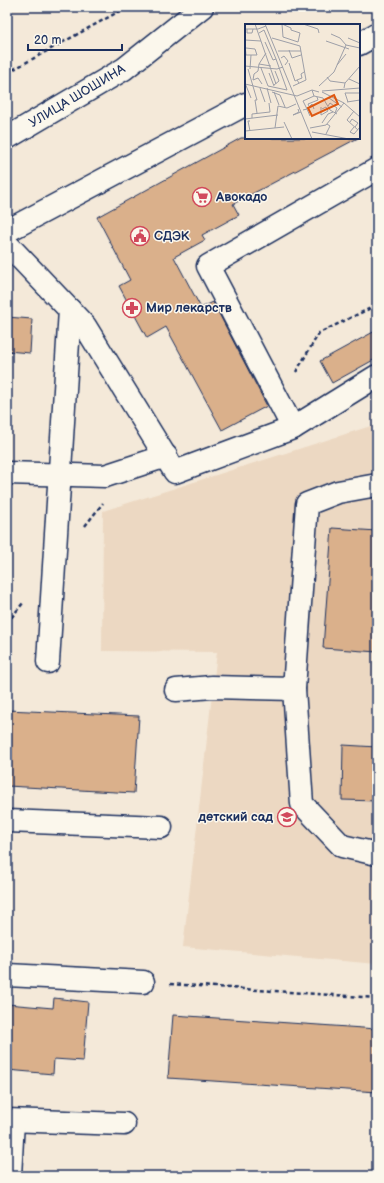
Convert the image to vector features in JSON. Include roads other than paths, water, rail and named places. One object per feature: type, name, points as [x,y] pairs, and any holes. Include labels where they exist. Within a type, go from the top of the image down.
[{"type":"street","name":"УЛИЦА ШОШИНА","points":[[7,138],[124,69],[178,15],[202,7]]},
{"type":"street","points":[[360,43],[377,34]]},
{"type":"street","points":[[7,232],[245,105]]},
{"type":"street","points":[[293,428],[208,266],[377,169]]},
{"type":"street","points":[[7,244],[85,326],[175,472],[293,428],[377,376]]},
{"type":"street","points":[[48,662],[70,310]]},
{"type":"street","points":[[7,473],[105,476],[166,456]]},
{"type":"street","points":[[377,485],[338,492],[306,504],[294,689],[302,804],[342,846],[377,854]]},
{"type":"street","points":[[176,690],[212,687],[294,689]]},
{"type":"street","points":[[7,821],[161,827]]},
{"type":"street","points":[[7,975],[143,982]]},
{"type":"street","points":[[10,1176],[10,1121],[124,1124]]},
{"type":"place","name":"Авокадо","points":[[202,197]]},
{"type":"place","name":"СДЭК","points":[[140,236]]},
{"type":"place","name":"Мир лекарств","points":[[132,308]]},
{"type":"place","name":"детский сад","points":[[287,817]]}]
